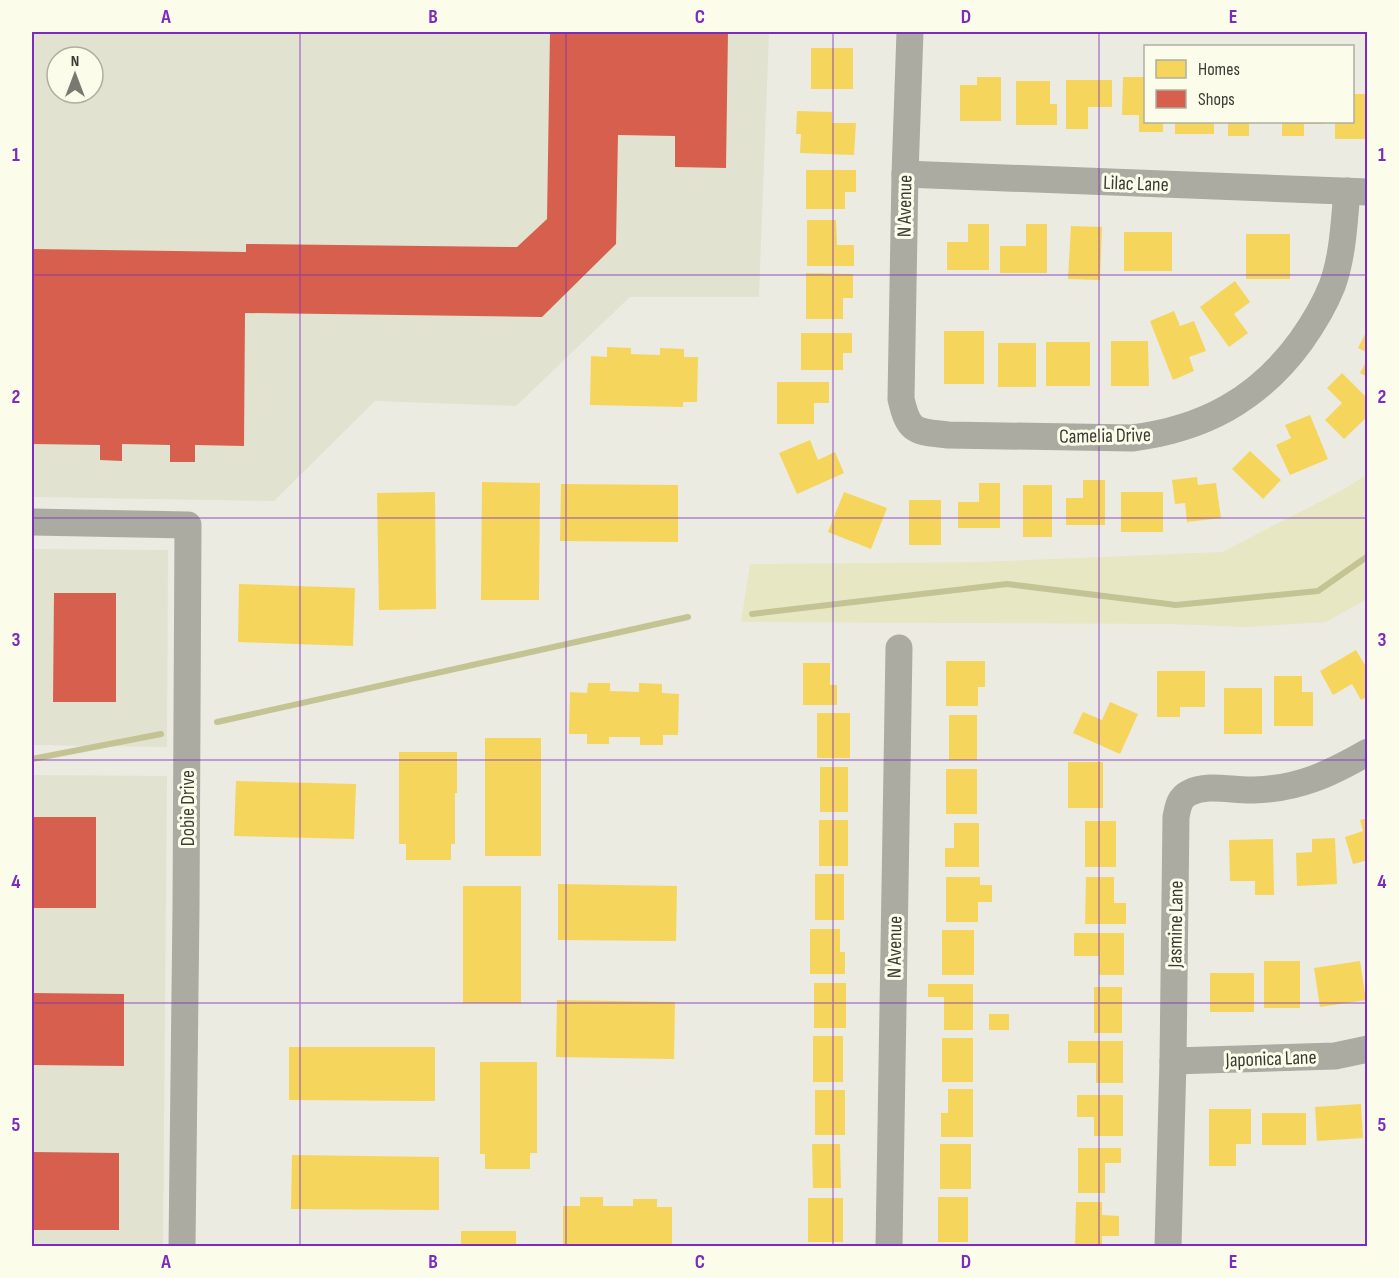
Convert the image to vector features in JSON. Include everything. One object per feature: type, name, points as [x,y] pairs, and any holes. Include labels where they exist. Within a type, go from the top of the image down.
[{"type":"street","name":"N Avenue","points":[[901,380],[910,32]]},
{"type":"street","name":"Lilac Lane","points":[[905,174],[1357,191]]},
{"type":"street","name":"Camelia Drive","points":[[901,380],[904,414],[910,425],[919,432],[948,435],[1132,438],[1158,435],[1189,426],[1220,412],[1257,389],[1289,357],[1314,323],[1332,285],[1357,191]]},
{"type":"street","name":"Dobie Drive","points":[[32,522],[188,525],[182,1246]]},
{"type":"street","name":"N Avenue","points":[[889,1246],[899,648]]},
{"type":"street","name":"Jasmine Lane","points":[[1168,1246],[1178,804],[1187,794],[1201,789],[1254,790],[1301,784],[1323,776],[1368,752]]},
{"type":"street","name":"Japonica Lane","points":[[1173,1060],[1335,1056],[1368,1049]]},
{"type":"shaded area","points":[[32,32],[769,32],[759,297],[630,297],[516,406],[375,401],[274,501],[32,497]]},
{"type":"shaded area","points":[[32,549],[168,550],[167,747],[32,745]]},
{"type":"shaded area","points":[[32,775],[167,776],[163,1246],[32,1246]]},
{"type":"green space","points":[[1367,475],[1367,599],[1326,622],[1246,627],[1169,624],[741,622],[750,564],[980,562],[1222,552],[1337,493]]},
{"type":"building: Homes","points":[[811,48],[853,48],[853,89],[811,89]]},
{"type":"building: Homes","points":[[977,77],[1001,77],[1001,121],[960,121],[960,85],[977,85]]},
{"type":"building: Homes","points":[[1123,77],[1144,77],[1144,123],[1163,123],[1163,132],[1139,132],[1139,115],[1122,115]]},
{"type":"building: Homes","points":[[1066,80],[1112,80],[1112,107],[1088,107],[1088,129],[1066,129]]},
{"type":"building: Homes","points":[[1016,81],[1050,81],[1050,104],[1057,104],[1057,125],[1016,125]]},
{"type":"building: Homes","points":[[1354,94],[1368,94],[1368,139],[1335,139],[1335,123],[1354,123]]},
{"type":"building: Homes","points":[[797,111],[832,112],[832,123],[856,123],[854,155],[800,153],[801,134],[796,134]]},
{"type":"building: Homes","points":[[1175,123],[1214,123],[1214,134],[1175,134]]},
{"type":"building: Homes","points":[[1228,123],[1249,123],[1249,136],[1228,136]]},
{"type":"building: Homes","points":[[1282,123],[1324,123],[1304,124],[1304,136],[1282,136]]},
{"type":"building: Homes","points":[[806,170],[856,170],[856,192],[845,192],[845,209],[806,209]]},
{"type":"building: Homes","points":[[807,220],[836,220],[837,245],[854,245],[854,266],[807,266]]},
{"type":"building: Homes","points":[[968,224],[989,224],[989,270],[947,270],[947,242],[968,242]]},
{"type":"building: Homes","points":[[1026,224],[1047,224],[1047,273],[1000,273],[1000,246],[1026,246]]},
{"type":"building: Homes","points":[[1071,226],[1102,227],[1100,280],[1068,279]]},
{"type":"building: Homes","points":[[1124,232],[1172,232],[1172,271],[1124,271]]},
{"type":"building: Homes","points":[[1246,234],[1290,234],[1290,279],[1246,279]]},
{"type":"building: Homes","points":[[806,273],[853,274],[853,298],[843,298],[843,319],[806,319]]},
{"type":"building: Homes","points":[[1235,281],[1250,302],[1234,314],[1248,333],[1229,347],[1200,307]]},
{"type":"building: Homes","points":[[1174,311],[1180,326],[1194,321],[1206,351],[1189,357],[1194,371],[1173,380],[1150,321]]},
{"type":"building: Homes","points":[[1368,328],[1368,353],[1358,348]]},
{"type":"building: Homes","points":[[944,331],[984,331],[984,384],[944,384]]},
{"type":"building: Homes","points":[[801,333],[852,333],[852,353],[843,353],[843,370],[801,370]]},
{"type":"building: Homes","points":[[1111,341],[1148,341],[1149,386],[1111,386]]},
{"type":"building: Homes","points":[[1046,342],[1090,342],[1090,386],[1046,386]]},
{"type":"building: Homes","points":[[998,343],[1036,343],[1036,387],[998,387]]},
{"type":"building: Homes","points":[[607,347],[631,348],[631,354],[660,355],[660,348],[684,349],[684,357],[698,357],[697,402],[683,402],[683,407],[590,405],[591,356],[607,357]]},
{"type":"building: Homes","points":[[1368,358],[1368,377],[1360,373]]},
{"type":"building: Homes","points":[[1342,373],[1368,399],[1368,416],[1344,439],[1325,420],[1342,403],[1327,388]]},
{"type":"building: Homes","points":[[777,382],[829,382],[829,403],[814,403],[814,424],[777,424]]},
{"type":"building: Homes","points":[[1310,415],[1328,459],[1290,475],[1276,445],[1291,438],[1285,425]]},
{"type":"building: Homes","points":[[810,440],[818,460],[835,452],[844,473],[797,494],[779,453]]},
{"type":"building: Homes","points":[[1250,451],[1281,480],[1263,499],[1232,469]]},
{"type":"building: Homes","points":[[1197,477],[1198,485],[1216,483],[1221,518],[1187,522],[1185,503],[1175,504],[1172,480]]},
{"type":"building: Homes","points":[[1083,480],[1105,480],[1105,525],[1066,525],[1066,498],[1083,498]]},
{"type":"building: Homes","points":[[482,482],[540,483],[539,600],[481,600]]},
{"type":"building: Homes","points":[[979,483],[1000,483],[1000,528],[958,528],[958,502],[979,502]]},
{"type":"building: Homes","points":[[561,484],[678,485],[678,542],[560,541]]},
{"type":"building: Homes","points":[[1023,485],[1052,485],[1052,537],[1023,537]]},
{"type":"building: Homes","points":[[435,492],[436,609],[379,610],[377,493]]},
{"type":"building: Homes","points":[[844,492],[887,508],[871,549],[828,532]]},
{"type":"building: Homes","points":[[1121,492],[1163,492],[1163,532],[1121,532]]},
{"type":"building: Homes","points":[[909,500],[941,500],[941,545],[909,545]]},
{"type":"building: Homes","points":[[239,584],[355,588],[353,646],[238,642]]},
{"type":"building: Homes","points":[[1356,650],[1368,670],[1368,696],[1361,700],[1352,684],[1333,695],[1320,671]]},
{"type":"building: Homes","points":[[946,661],[985,661],[985,687],[978,687],[978,706],[946,706]]},
{"type":"building: Homes","points":[[803,663],[830,663],[830,685],[837,685],[837,705],[803,705]]},
{"type":"building: Homes","points":[[1157,671],[1205,671],[1205,707],[1180,707],[1180,717],[1157,717]]},
{"type":"building: Homes","points":[[1274,676],[1302,676],[1302,692],[1313,692],[1313,726],[1274,726]]},
{"type":"building: Homes","points":[[588,683],[610,683],[610,691],[639,692],[639,683],[662,684],[662,693],[679,694],[678,735],[663,735],[663,745],[640,745],[640,737],[609,737],[609,744],[587,744],[587,734],[569,734],[570,692],[587,693]]},
{"type":"building: Homes","points":[[1224,688],[1262,688],[1262,734],[1224,734]]},
{"type":"building: Homes","points":[[1110,702],[1138,714],[1120,754],[1073,733],[1083,712],[1102,720]]},
{"type":"building: Homes","points":[[817,713],[850,713],[850,758],[817,758]]},
{"type":"building: Homes","points":[[949,715],[977,715],[977,760],[949,760]]},
{"type":"building: Homes","points":[[485,738],[541,738],[541,856],[485,856]]},
{"type":"building: Homes","points":[[399,752],[457,752],[455,844],[451,844],[451,860],[406,860],[406,844],[399,844]]},
{"type":"building: Homes","points":[[1068,762],[1103,762],[1103,808],[1068,808]]},
{"type":"building: Homes","points":[[820,767],[848,767],[848,812],[820,812]]},
{"type":"building: Homes","points":[[946,769],[977,769],[977,814],[946,814]]},
{"type":"building: Homes","points":[[236,781],[356,784],[354,839],[234,836]]},
{"type":"building: Homes","points":[[1368,818],[1368,860],[1353,864],[1345,837],[1363,831],[1360,820]]},
{"type":"building: Homes","points":[[819,820],[848,820],[848,866],[819,866]]},
{"type":"building: Homes","points":[[1085,821],[1116,821],[1116,867],[1085,867]]},
{"type":"building: Homes","points":[[954,823],[979,823],[979,867],[945,867],[945,848],[954,848]]},
{"type":"building: Homes","points":[[1335,838],[1337,884],[1297,886],[1296,853],[1312,852],[1312,839]]},
{"type":"building: Homes","points":[[1273,839],[1274,895],[1255,895],[1255,881],[1230,881],[1229,840]]},
{"type":"building: Homes","points":[[815,874],[844,874],[844,920],[815,920]]},
{"type":"building: Homes","points":[[946,877],[980,877],[980,885],[992,885],[992,902],[978,902],[978,922],[946,922]]},
{"type":"building: Homes","points":[[1086,877],[1114,877],[1114,903],[1126,903],[1126,924],[1085,924]]},
{"type":"building: Homes","points":[[558,884],[677,886],[676,941],[558,940]]},
{"type":"building: Homes","points":[[463,886],[521,886],[521,1003],[463,1003]]},
{"type":"building: Homes","points":[[810,929],[840,929],[840,952],[845,952],[845,974],[810,974]]},
{"type":"building: Homes","points":[[942,930],[974,930],[974,975],[942,975]]},
{"type":"building: Homes","points":[[1074,933],[1124,933],[1124,975],[1099,975],[1099,956],[1074,956]]},
{"type":"building: Homes","points":[[1264,961],[1300,961],[1300,1008],[1264,1008]]},
{"type":"building: Homes","points":[[1360,961],[1366,1000],[1320,1007],[1314,968]]},
{"type":"building: Homes","points":[[1210,973],[1254,973],[1254,1012],[1210,1012]]},
{"type":"building: Homes","points":[[814,983],[846,983],[846,1028],[814,1028]]},
{"type":"building: Homes","points":[[928,984],[973,984],[973,1030],[944,1030],[944,997],[928,997]]},
{"type":"building: Homes","points":[[1094,987],[1122,987],[1122,1033],[1094,1033]]},
{"type":"building: Homes","points":[[557,1000],[675,1002],[674,1059],[556,1057]]},
{"type":"building: Homes","points":[[989,1014],[1009,1014],[1009,1030],[989,1030]]},
{"type":"building: Homes","points":[[813,1036],[843,1036],[843,1082],[813,1082]]},
{"type":"building: Homes","points":[[942,1038],[973,1038],[973,1082],[942,1082]]},
{"type":"building: Homes","points":[[1068,1041],[1123,1041],[1123,1083],[1096,1083],[1096,1063],[1068,1063]]},
{"type":"building: Homes","points":[[289,1047],[435,1047],[435,1101],[289,1100]]},
{"type":"building: Homes","points":[[480,1062],[537,1062],[537,1153],[530,1153],[530,1169],[485,1169],[485,1154],[480,1154]]},
{"type":"building: Homes","points":[[948,1089],[973,1089],[973,1137],[941,1137],[941,1113],[948,1113]]},
{"type":"building: Homes","points":[[815,1090],[845,1090],[845,1135],[815,1135]]},
{"type":"building: Homes","points":[[1077,1095],[1123,1095],[1123,1136],[1094,1136],[1094,1117],[1077,1117]]},
{"type":"building: Homes","points":[[1361,1104],[1363,1138],[1317,1141],[1315,1107]]},
{"type":"building: Homes","points":[[1209,1109],[1251,1109],[1251,1144],[1236,1144],[1236,1166],[1209,1166]]},
{"type":"building: Homes","points":[[1262,1113],[1306,1113],[1306,1145],[1262,1145]]},
{"type":"building: Homes","points":[[812,1144],[840,1144],[841,1188],[813,1188]]},
{"type":"building: Homes","points":[[940,1144],[971,1144],[971,1189],[940,1189]]},
{"type":"building: Homes","points":[[1078,1148],[1121,1148],[1121,1163],[1105,1163],[1105,1193],[1078,1193]]},
{"type":"building: Homes","points":[[292,1155],[439,1157],[439,1210],[291,1209]]},
{"type":"building: Homes","points":[[580,1197],[603,1197],[603,1206],[633,1206],[633,1199],[657,1199],[657,1207],[672,1207],[672,1246],[563,1246],[563,1206],[580,1206]]},
{"type":"building: Homes","points":[[938,1197],[968,1197],[968,1242],[938,1242]]},
{"type":"building: Homes","points":[[808,1198],[843,1198],[843,1242],[808,1242]]},
{"type":"building: Homes","points":[[1076,1202],[1102,1202],[1102,1215],[1119,1216],[1119,1236],[1102,1236],[1102,1246],[1075,1246]]},
{"type":"building: Homes","points":[[461,1231],[516,1231],[516,1246],[461,1246]]},
{"type":"building: Shops","points":[[550,32],[728,32],[726,168],[675,167],[675,136],[618,135],[616,244],[542,317],[245,313],[244,446],[195,445],[195,462],[170,462],[170,445],[122,444],[122,461],[100,460],[100,445],[32,444],[32,249],[246,252],[246,244],[517,247],[547,219]]},
{"type":"building: Shops","points":[[54,593],[116,593],[116,702],[53,702]]},
{"type":"building: Shops","points":[[34,817],[96,817],[96,908],[34,908]]},
{"type":"building: Shops","points":[[32,993],[124,994],[124,1066],[32,1065]]},
{"type":"building: Shops","points":[[32,1152],[119,1153],[119,1230],[32,1230]]},
{"type":"waterway","points":[[752,614],[1007,584],[1176,605],[1318,591],[1368,556]]},
{"type":"waterway","points":[[217,722],[688,617]]},
{"type":"waterway","points":[[32,759],[161,734]]}]
